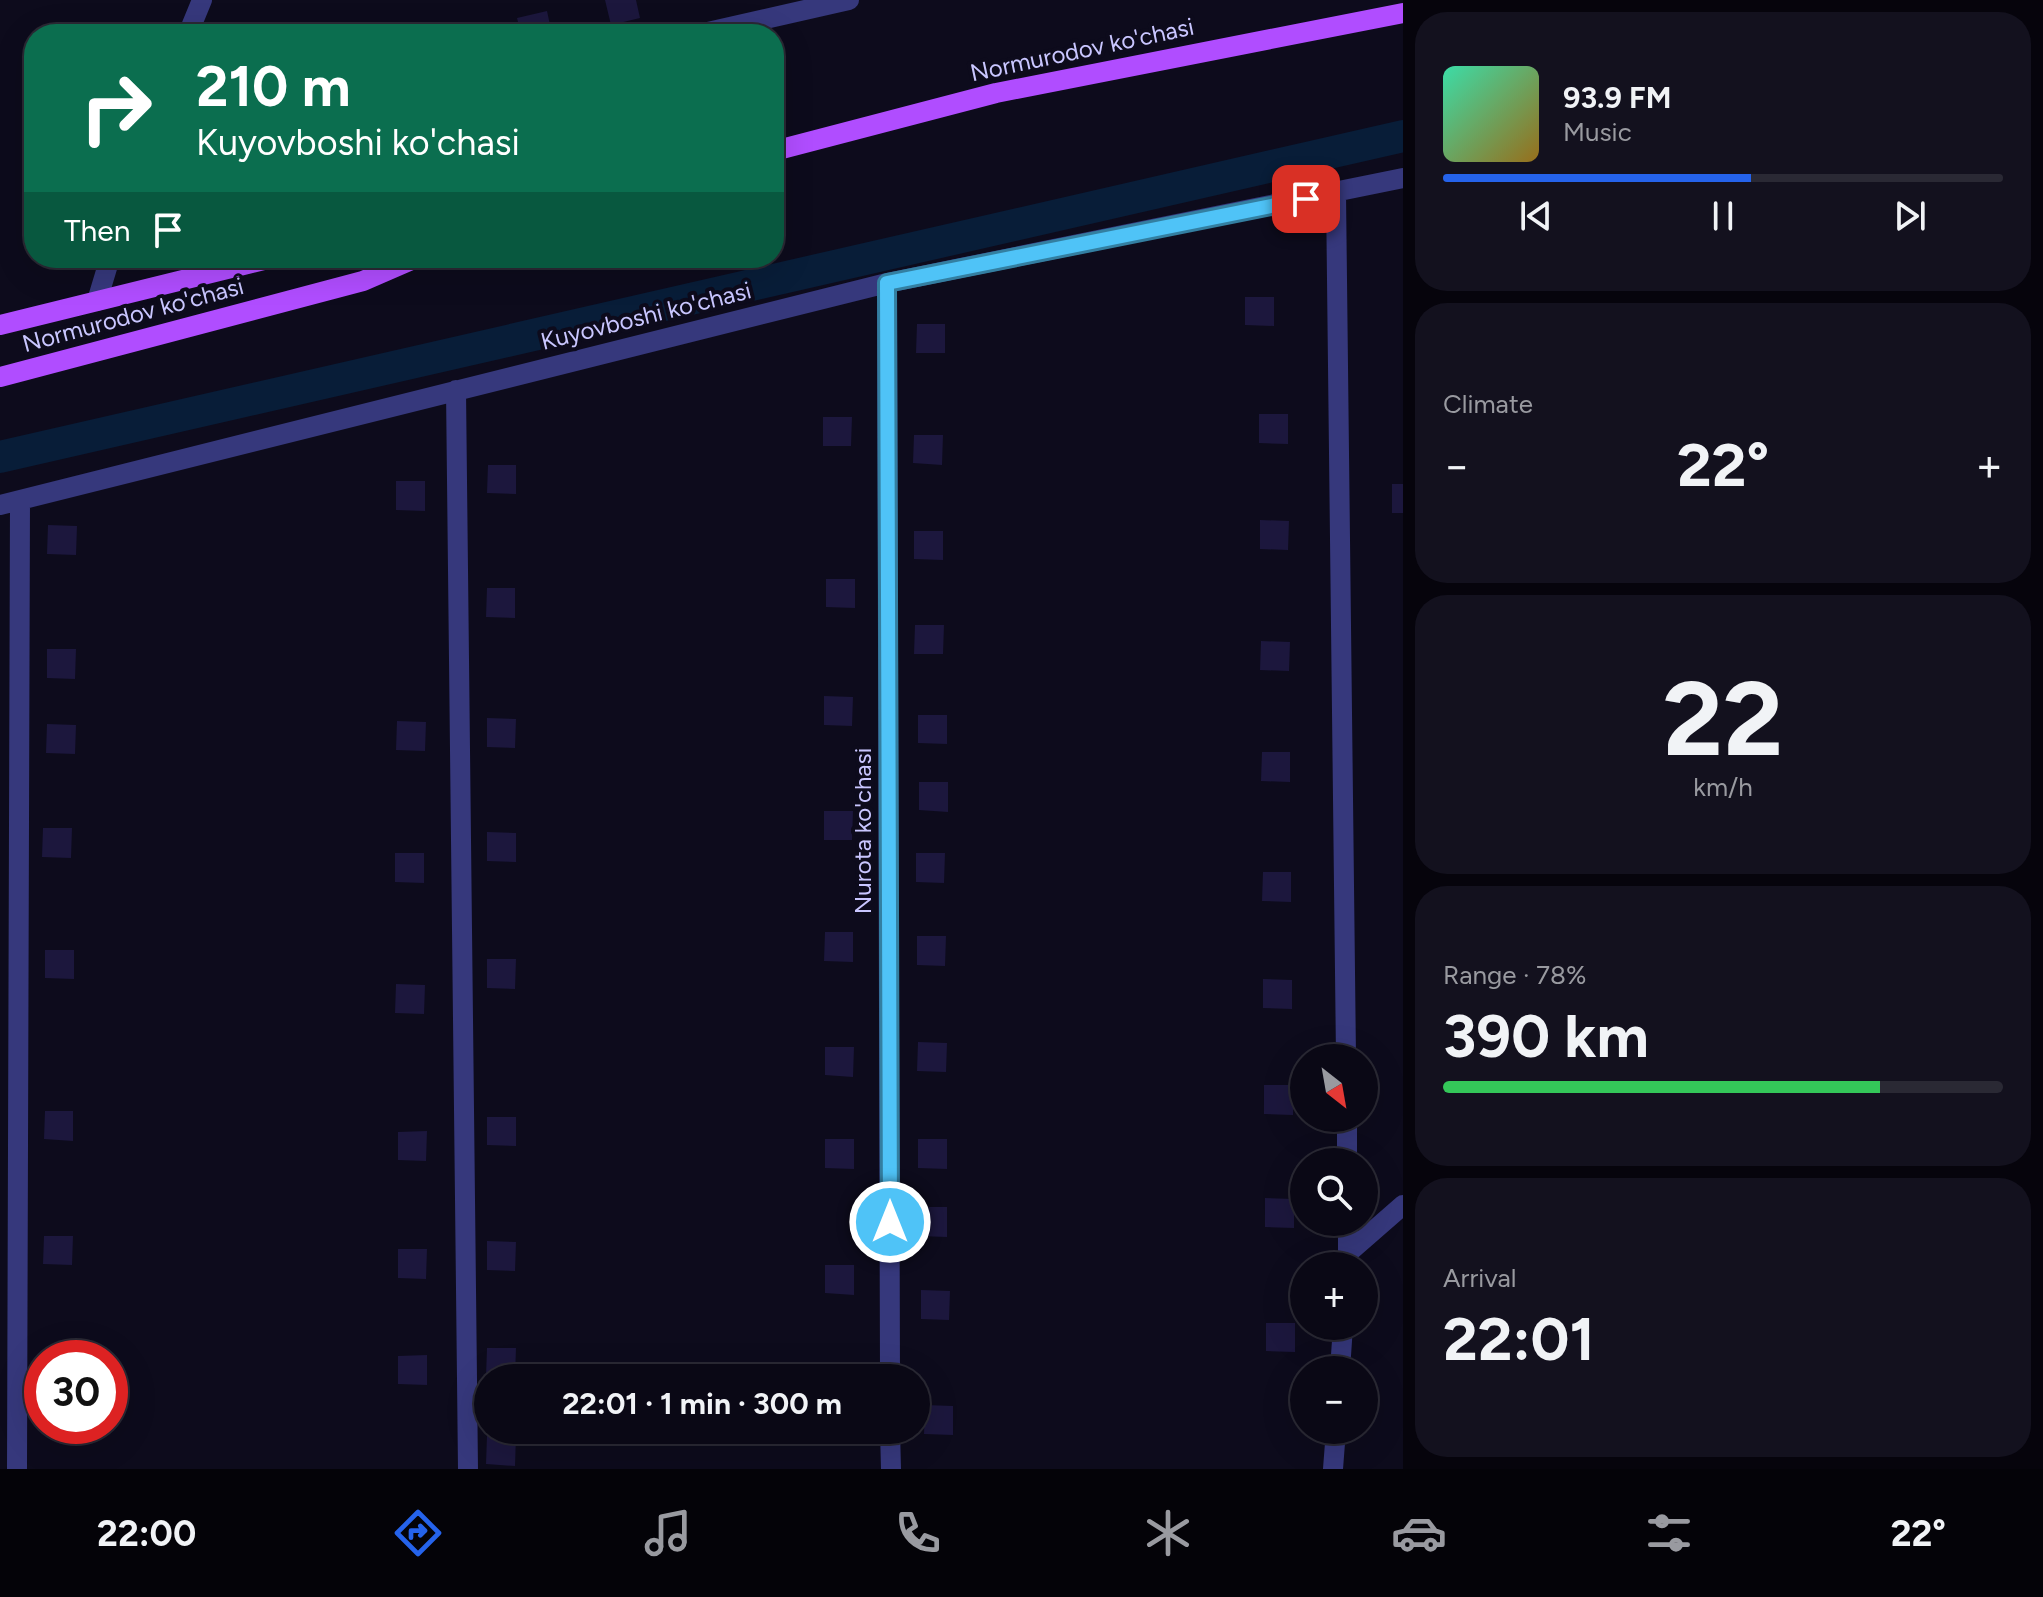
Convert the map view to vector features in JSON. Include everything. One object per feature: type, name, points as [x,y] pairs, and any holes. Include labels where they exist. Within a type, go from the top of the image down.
[{"type":"main road","name":"Normurodov ko'chasi","points":[[784,148],[996,93],[1403,13]]},
{"type":"main road","name":"Normurodov ko'chasi","points":[[0,325],[231,268]]},
{"type":"main road","name":"Normurodov ko'chasi","points":[[0,377],[363,281],[393,268]]},
{"type":"street","points":[[192,24],[202,0]]},
{"type":"street","points":[[743,24],[849,0]]},
{"type":"street","name":"Kuyovboshi ko'chasi","points":[[10,502],[887,283],[1403,178]]},
{"type":"street","points":[[1336,193],[1346,1044]]},
{"type":"street","points":[[97,301],[107,268]]},
{"type":"street","name":"Nurota ko'chasi","points":[[887,283],[890,1364]]},
{"type":"street","points":[[456,390],[468,1469]]},
{"type":"street","points":[[10,502],[17,1469]]},
{"type":"street","points":[[1356,1252],[1403,1205]]},
{"type":"street","points":[[890,1444],[891,1469]]},
{"type":"street","points":[[1333,1469],[1335,1444]]},
{"type":"building","points":[[605,0],[636,0],[640,18],[611,24]]},
{"type":"building","points":[[547,11],[550,24],[518,24],[517,18]]},
{"type":"building","points":[[1245,297],[1274,297],[1274,326],[1245,325]]},
{"type":"building","points":[[917,324],[945,324],[945,353],[916,353]]},
{"type":"building","points":[[1259,414],[1288,414],[1288,444],[1259,443]]},
{"type":"building","points":[[823,417],[852,417],[851,446],[823,446]]},
{"type":"building","points":[[914,435],[943,435],[942,465],[913,463]]},
{"type":"building","points":[[488,465],[516,465],[516,494],[487,493]]},
{"type":"building","points":[[396,481],[425,481],[425,511],[396,510]]},
{"type":"building","points":[[1392,484],[1403,484],[1403,513],[1392,513]]},
{"type":"building","points":[[1260,520],[1289,521],[1288,550],[1260,549]]},
{"type":"building","points":[[48,525],[77,526],[76,555],[47,554]]},
{"type":"building","points":[[914,531],[943,531],[943,560],[914,559]]},
{"type":"building","points":[[826,579],[855,579],[855,608],[826,607]]},
{"type":"building","points":[[487,588],[515,588],[515,618],[486,617]]},
{"type":"building","points":[[915,625],[944,625],[943,654],[914,654]]},
{"type":"building","points":[[1261,641],[1290,642],[1289,671],[1260,670]]},
{"type":"building","points":[[47,649],[76,649],[75,679],[47,678]]},
{"type":"building","points":[[824,696],[853,697],[852,726],[824,725]]},
{"type":"building","points":[[918,715],[947,715],[947,744],[918,743]]},
{"type":"building","points":[[487,718],[516,719],[515,748],[487,747]]},
{"type":"building","points":[[397,721],[426,722],[425,751],[396,750]]},
{"type":"building","points":[[47,724],[76,725],[75,754],[46,753]]},
{"type":"building","points":[[1262,752],[1290,752],[1290,782],[1261,781]]},
{"type":"building","points":[[919,782],[948,782],[948,812],[919,810]]},
{"type":"building","points":[[824,811],[853,811],[852,840],[824,840]]},
{"type":"building","points":[[43,828],[72,828],[71,858],[42,857]]},
{"type":"building","points":[[487,832],[516,833],[516,862],[487,861]]},
{"type":"building","points":[[395,853],[424,853],[424,883],[395,882]]},
{"type":"building","points":[[916,853],[945,853],[944,883],[916,882]]},
{"type":"building","points":[[1263,872],[1291,872],[1291,902],[1262,901]]},
{"type":"building","points":[[825,932],[853,932],[853,962],[824,961]]},
{"type":"building","points":[[917,936],[946,936],[945,966],[917,965]]},
{"type":"building","points":[[45,950],[74,950],[74,979],[45,978]]},
{"type":"building","points":[[487,959],[516,959],[515,989],[487,988]]},
{"type":"building","points":[[1263,979],[1292,980],[1292,1009],[1263,1008]]},
{"type":"building","points":[[396,984],[425,985],[424,1014],[395,1013]]},
{"type":"building","points":[[918,1042],[947,1043],[946,1072],[917,1071]]},
{"type":"building","points":[[825,1047],[854,1047],[853,1077],[825,1075]]},
{"type":"building","points":[[1264,1085],[1290,1085],[1290,1115],[1264,1114]]},
{"type":"building","points":[[45,1111],[73,1111],[73,1141],[44,1139]]},
{"type":"building","points":[[487,1117],[516,1117],[516,1146],[487,1145]]},
{"type":"building","points":[[427,1131],[426,1161],[398,1160],[398,1132]]},
{"type":"building","points":[[825,1139],[854,1139],[854,1169],[825,1168]]},
{"type":"building","points":[[918,1139],[947,1139],[947,1169],[918,1168]]},
{"type":"building","points":[[1265,1198],[1290,1199],[1290,1228],[1265,1227]]},
{"type":"building","points":[[919,1207],[947,1207],[947,1237],[918,1236]]},
{"type":"building","points":[[44,1236],[73,1236],[72,1265],[43,1264]]},
{"type":"building","points":[[487,1241],[516,1242],[515,1271],[487,1270]]},
{"type":"building","points":[[398,1249],[427,1249],[426,1279],[398,1278]]},
{"type":"building","points":[[825,1265],[854,1265],[854,1295],[825,1293]]},
{"type":"building","points":[[921,1290],[950,1291],[949,1320],[921,1319]]},
{"type":"building","points":[[1266,1323],[1290,1323],[1290,1340],[1295,1340],[1295,1352],[1266,1351]]},
{"type":"building","points":[[487,1348],[516,1348],[515,1364],[486,1364]]},
{"type":"building","points":[[427,1355],[427,1385],[398,1384],[398,1356]]},
{"type":"building","points":[[930,1405],[953,1406],[953,1435],[930,1434]]},
{"type":"building","points":[[487,1444],[516,1444],[515,1466],[486,1464]]},
{"type":"waterway","points":[[0,457],[1403,136]]},
{"type":"route","points":[[890,1222],[887,283],[1306,199]]}]
